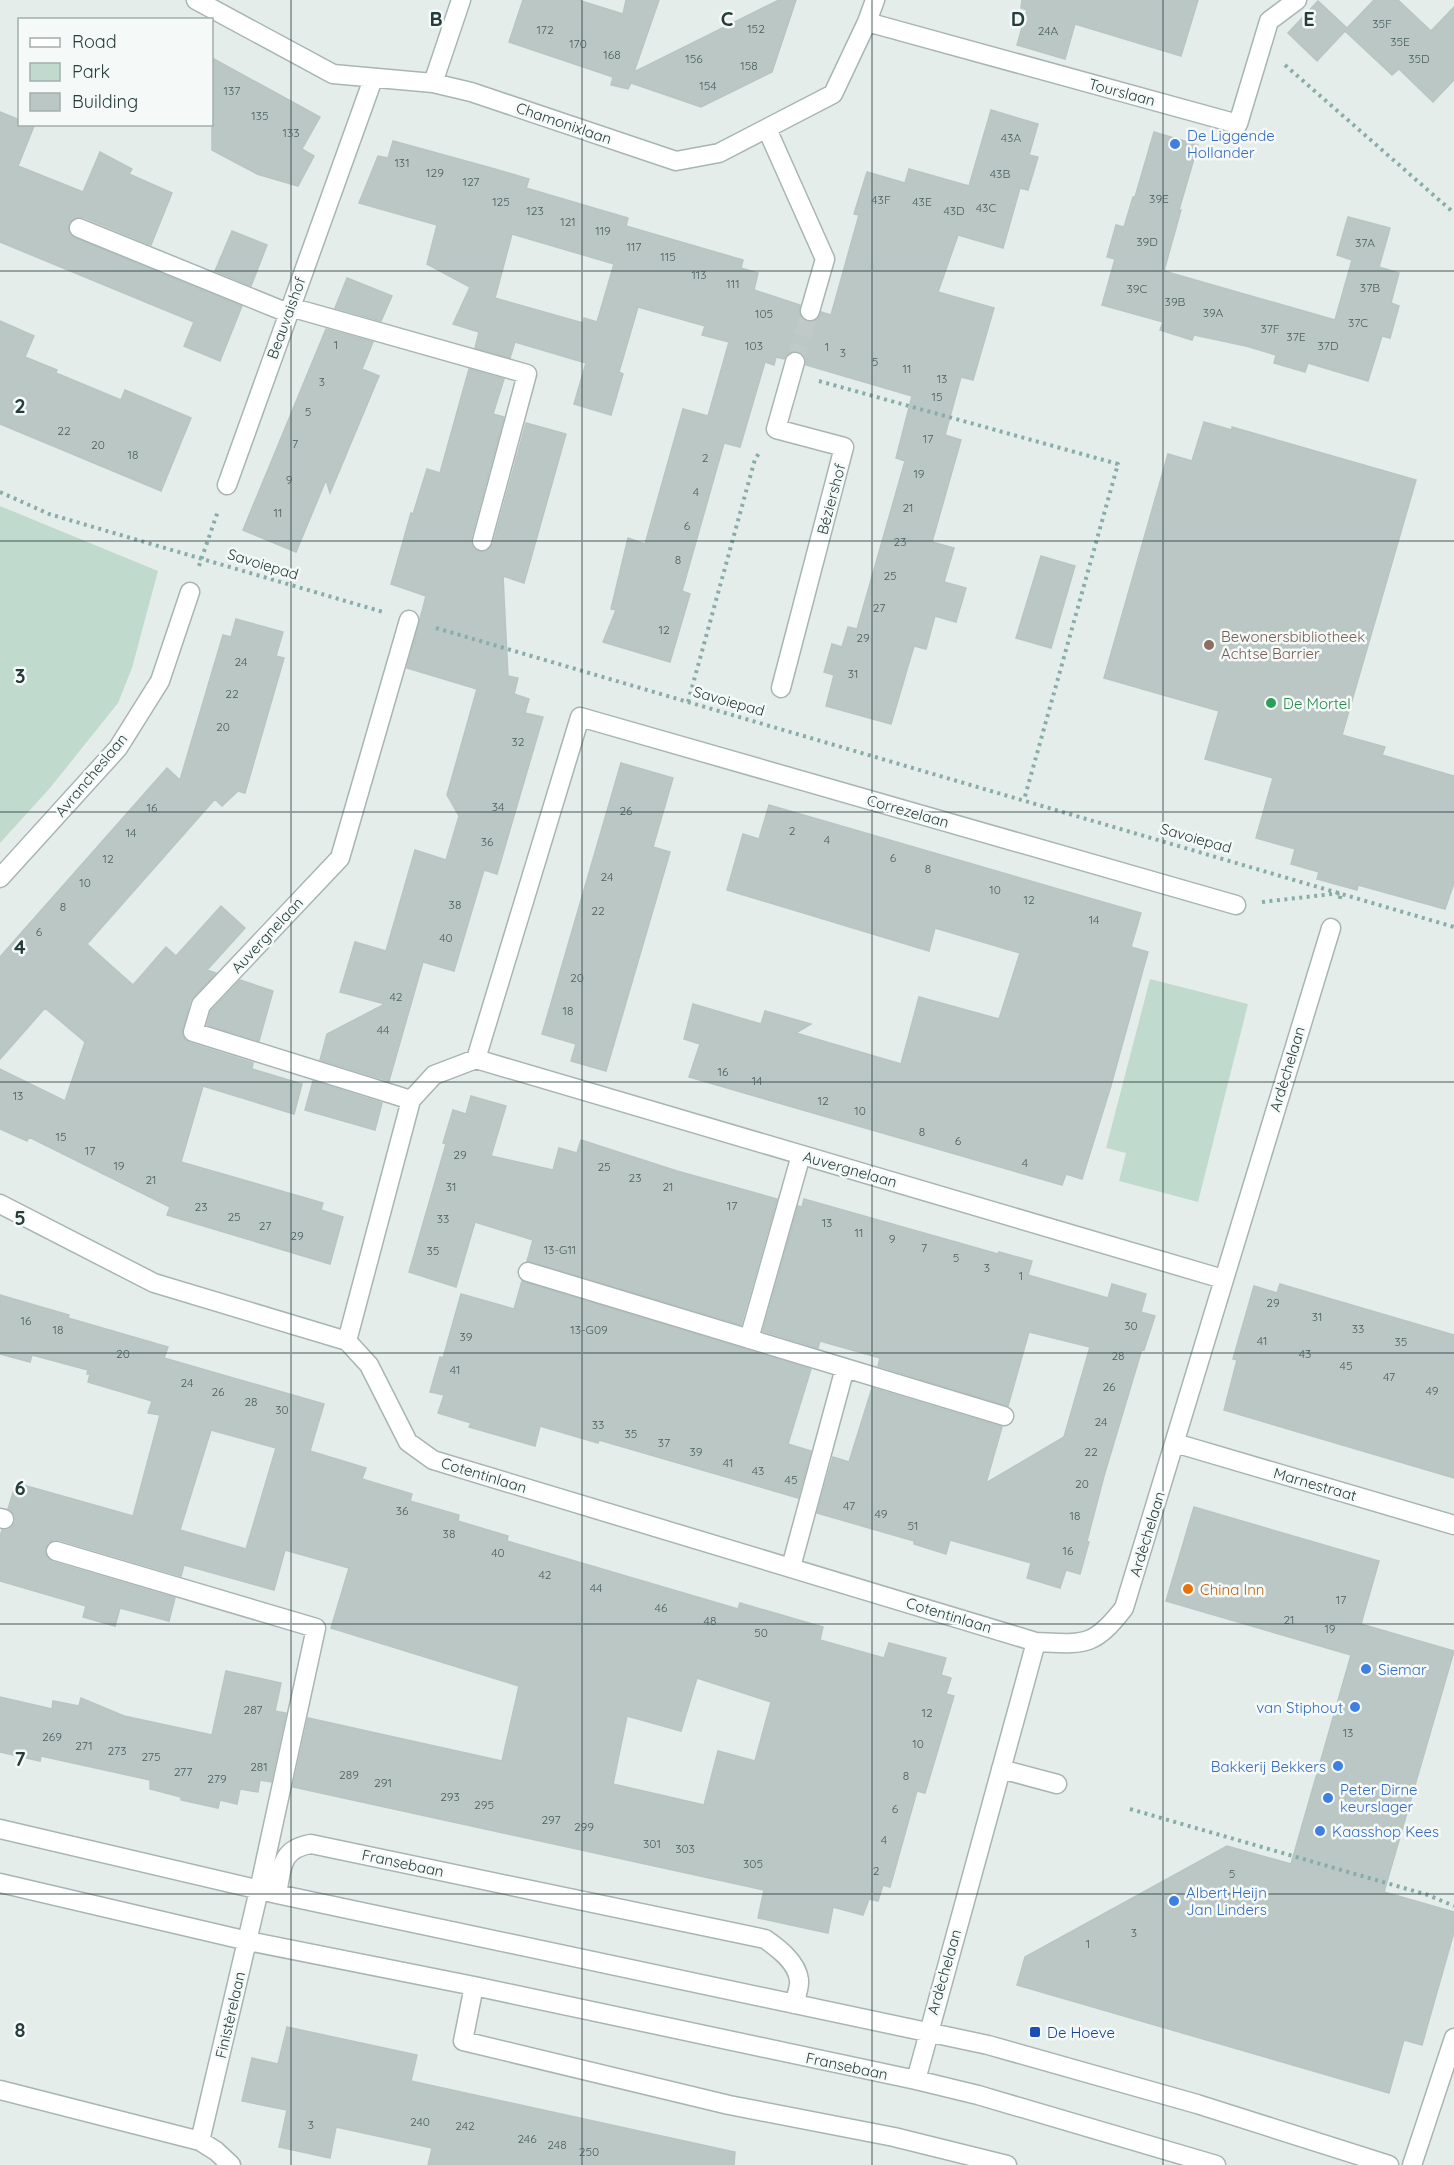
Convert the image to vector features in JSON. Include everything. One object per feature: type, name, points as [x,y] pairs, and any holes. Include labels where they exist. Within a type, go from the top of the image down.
[{"type":"street","name":"Chamonixlaan","points":[[196,0],[333,74],[433,84],[471,92],[676,161],[719,153],[832,94],[867,22],[875,0]]},
{"type":"street","points":[[433,84],[461,0]]},
{"type":"street","name":"Tourslaan","points":[[867,22],[1238,124],[1269,21],[1297,0]]},
{"type":"street","name":"Beauvaishof","points":[[227,485],[373,79]]},
{"type":"street","points":[[768,129],[825,259],[810,311]]},
{"type":"street","points":[[79,228],[289,310],[527,374],[482,541]]},
{"type":"street","points":[[776,429],[794,368]]},
{"type":"street","name":"Béziershof","points":[[776,429],[844,447],[781,688]]},
{"type":"street","name":"Avrancheslaan","points":[[0,878],[118,748],[160,681],[190,592]]},
{"type":"street","name":"Auvergnelaan","points":[[409,620],[340,858],[201,1005],[193,1032],[411,1100]]},
{"type":"street","name":"Correzelaan","points":[[476,1059],[580,717],[1236,905]]},
{"type":"street","name":"Ardèchelaan","points":[[916,2080],[1036,1642],[1083,1644],[1108,1628],[1124,1608],[1330,928]]},
{"type":"street","points":[[0,1204],[154,1282],[347,1341],[411,1100],[434,1075],[476,1059]]},
{"type":"street","name":"Auvergnelaan","points":[[476,1059],[1223,1279]]},
{"type":"street","points":[[749,1339],[801,1155]]},
{"type":"street","points":[[528,1272],[1004,1416]]},
{"type":"street","name":"Cotentinlaan","points":[[347,1341],[369,1365],[408,1442],[433,1460],[1036,1642]]},
{"type":"street","points":[[791,1567],[845,1368]]},
{"type":"street","name":"Marnestraat","points":[[1175,1443],[1454,1525]]},
{"type":"street","points":[[56,1551],[316,1628],[268,1892]]},
{"type":"street","points":[[1001,1769],[1057,1784]]},
{"type":"street","points":[[0,1829],[268,1892],[988,2045],[1197,2104],[1389,2165]]},
{"type":"street","name":"Fransebaan","points":[[268,1892],[288,1854],[294,1848],[311,1844],[765,1939],[778,1947],[795,1968],[800,1980],[794,2004]]},
{"type":"street","name":"Fransebaan","points":[[0,1883],[248,1941],[474,1986],[916,2080],[1216,2165]]},
{"type":"street","name":"Finistèrelaan","points":[[200,2140],[248,1941],[268,1892]]},
{"type":"street","points":[[474,1986],[463,2041],[729,2105],[894,2137],[1007,2165]]},
{"type":"street","points":[[1412,2165],[1454,2038]]},
{"type":"street","points":[[0,2090],[200,2140],[231,2165]]},
{"type":"path","points":[[1262,45],[1454,213]]},
{"type":"path","points":[[794,368],[1118,464],[1024,800]]},
{"type":"path","points":[[688,702],[755,459],[776,429]]},
{"type":"path","points":[[202,558],[227,485]]},
{"type":"path","name":"Savoiepad","points":[[0,492],[49,514],[1454,927]]},
{"type":"path","points":[[1236,905],[1341,893]]},
{"type":"path","points":[[1130,1809],[1428,1895],[1454,1906]]},
{"type":"green space","points":[[0,506],[158,571],[132,668],[118,703],[50,788],[0,843]]},
{"type":"green space","points":[[1150,979],[1248,1004],[1198,1202],[1119,1181],[1126,1153],[1106,1148]]},
{"type":"building","points":[[523,0],[578,0],[623,14],[626,0],[659,0],[634,72],[779,0],[796,0],[772,72],[701,107],[631,83],[628,89],[611,85],[613,77],[509,42]]},
{"type":"building","points":[[1022,0],[1198,0],[1181,56],[1075,24],[1065,59],[1017,45],[1027,10],[1021,8]]},
{"type":"building","points":[[1374,0],[1398,0],[1431,31],[1454,7],[1454,80],[1433,102],[1399,69],[1392,75],[1345,31],[1317,61],[1288,33],[1318,1],[1347,28]]},
{"type":"building","points":[[213,59],[320,117],[302,149],[314,156],[298,186],[257,174],[212,150]]},
{"type":"building","points":[[991,110],[1038,124],[1029,155],[1038,157],[1028,190],[1020,188],[1003,248],[958,235],[938,292],[994,308],[973,380],[961,377],[945,435],[961,440],[932,542],[954,548],[944,582],[966,588],[956,622],[935,616],[926,649],[914,646],[891,724],[826,706],[834,675],[824,672],[832,644],[842,647],[848,627],[857,629],[905,461],[896,458],[912,396],[806,365],[806,359],[799,351],[792,351],[784,359],[776,357],[774,365],[765,362],[740,447],[724,443],[682,591],[690,594],[670,662],[603,642],[616,610],[611,609],[628,538],[645,544],[683,409],[708,416],[729,342],[702,335],[705,326],[638,307],[619,372],[623,374],[611,415],[574,404],[586,363],[515,342],[510,358],[475,348],[479,332],[453,324],[470,287],[427,264],[437,225],[359,203],[378,156],[388,158],[393,141],[529,179],[526,188],[628,218],[626,226],[743,260],[741,268],[758,273],[754,290],[800,305],[799,313],[802,318],[812,322],[818,319],[821,312],[831,315],[859,215],[854,214],[867,172],[905,183],[909,169],[969,186]],"holes":[[[512,234],[614,264],[597,322],[584,318],[583,323],[495,298]]]},
{"type":"building","points":[[0,112],[18,119],[18,126],[34,126],[18,166],[83,192],[100,152],[132,169],[129,174],[172,193],[151,245],[83,217],[72,220],[68,230],[75,238],[242,306],[220,361],[184,346],[194,322],[0,242]]},
{"type":"building","points":[[1154,132],[1198,145],[1164,271],[1335,320],[1352,260],[1337,255],[1348,217],[1390,228],[1379,267],[1399,273],[1391,303],[1399,306],[1390,338],[1382,336],[1368,381],[1308,363],[1305,372],[1274,363],[1276,355],[1246,346],[1194,335],[1192,340],[1160,330],[1163,322],[1102,305],[1115,259],[1107,257],[1116,225],[1124,227]]},
{"type":"building","points":[[232,231],[267,245],[251,286],[215,271]]},
{"type":"building","points":[[347,278],[392,296],[381,321],[335,308]]},
{"type":"building","points":[[0,321],[34,336],[25,357],[57,370],[56,373],[121,400],[125,390],[191,418],[161,491],[0,424]]},
{"type":"building","points":[[326,329],[373,342],[362,369],[379,376],[330,493],[326,480],[296,552],[243,530]]},
{"type":"building","points":[[469,369],[504,379],[493,414],[504,417],[471,538],[474,549],[485,552],[493,544],[526,423],[566,434],[524,583],[503,576],[508,676],[518,678],[514,694],[529,699],[525,713],[543,717],[497,874],[484,870],[454,971],[423,962],[389,1081],[320,1060],[327,1034],[385,1004],[340,992],[355,942],[386,951],[415,850],[446,860],[459,816],[447,795],[477,689],[407,668],[426,596],[391,584],[411,513],[413,514],[427,469],[440,473]]},
{"type":"building","points":[[1204,422],[1232,430],[1232,427],[1416,480],[1342,735],[1385,747],[1382,755],[1454,776],[1454,883],[1445,909],[1358,885],[1357,890],[1317,879],[1319,872],[1291,864],[1295,849],[1256,838],[1273,778],[1205,759],[1219,711],[1104,678],[1168,454],[1192,461]]},
{"type":"building","points":[[1041,556],[1075,566],[1051,648],[1016,638]]},
{"type":"building","points":[[236,619],[283,632],[276,656],[284,658],[245,793],[238,791],[222,806],[215,799],[87,944],[133,985],[166,947],[176,956],[221,906],[245,928],[207,970],[216,973],[190,1001],[182,1035],[190,1043],[253,1063],[252,1069],[302,1084],[294,1114],[203,1086],[181,1162],[323,1203],[321,1210],[343,1217],[330,1264],[167,1215],[170,1207],[29,1137],[27,1141],[0,1129],[0,1069],[65,1101],[85,1042],[45,1008],[0,1059],[0,957],[167,768],[180,780],[223,635],[231,637]]},
{"type":"building","points":[[621,763],[673,778],[653,847],[670,852],[606,1071],[571,1061],[576,1044],[542,1034]]},
{"type":"building","points":[[769,805],[1141,913],[1131,947],[1148,952],[1082,1179],[1066,1174],[1062,1185],[689,1077],[700,1044],[684,1039],[693,1004],[761,1024],[765,1011],[811,1024],[796,1033],[901,1064],[919,997],[999,1019],[1020,953],[935,928],[929,951],[727,890],[743,834],[759,839]]},
{"type":"building","points":[[240,980],[273,991],[259,1041],[207,1025],[211,1011]]},
{"type":"building","points":[[313,1081],[382,1103],[375,1130],[305,1110]]},
{"type":"building","points":[[471,1096],[506,1106],[491,1156],[553,1170],[559,1148],[577,1153],[581,1140],[677,1171],[777,1199],[741,1325],[527,1261],[533,1240],[475,1222],[456,1287],[409,1272],[446,1144],[443,1143],[453,1110],[466,1114]]},
{"type":"building","points":[[804,1199],[998,1254],[999,1252],[1032,1261],[1028,1275],[1108,1298],[1112,1284],[1146,1294],[1141,1312],[1155,1316],[1144,1350],[1142,1349],[1104,1476],[1080,1574],[1066,1570],[1060,1588],[1027,1578],[1031,1563],[950,1540],[946,1554],[914,1544],[914,1541],[817,1513],[833,1457],[849,1462],[872,1388],[1002,1427],[986,1483],[1064,1437],[1090,1347],[1029,1332],[1008,1406],[878,1366],[880,1358],[820,1341],[818,1348],[763,1331],[798,1206],[802,1207]]},
{"type":"building","points":[[522,1281],[811,1369],[788,1444],[811,1451],[798,1498],[599,1440],[598,1443],[540,1426],[535,1446],[469,1427],[471,1423],[438,1413],[444,1395],[430,1392],[440,1357],[443,1358],[461,1294],[514,1309]]},
{"type":"building","points":[[1280,1284],[1454,1335],[1454,1478],[1224,1410],[1237,1360],[1233,1359],[1254,1286],[1277,1293]]},
{"type":"building","points":[[0,1295],[69,1315],[68,1318],[168,1347],[164,1358],[324,1404],[310,1451],[366,1468],[362,1479],[412,1494],[410,1501],[459,1515],[458,1521],[508,1536],[507,1541],[738,1609],[740,1603],[823,1627],[820,1640],[884,1658],[889,1643],[946,1658],[941,1675],[951,1678],[946,1694],[954,1696],[925,1793],[917,1791],[890,1887],[883,1885],[878,1901],[869,1899],[863,1915],[833,1907],[828,1933],[758,1918],[764,1890],[293,1787],[308,1718],[502,1761],[519,1686],[331,1628],[349,1568],[285,1550],[274,1590],[184,1565],[181,1576],[59,1540],[48,1543],[45,1554],[53,1562],[175,1598],[169,1621],[120,1608],[115,1626],[83,1617],[86,1606],[0,1581],[0,1536],[2,1530],[8,1530],[15,1522],[15,1515],[8,1509],[16,1483],[133,1516],[160,1415],[148,1413],[152,1401],[88,1382],[90,1374],[87,1374],[88,1370],[32,1355],[30,1362],[0,1354]],"holes":[[[211,1430],[276,1448],[246,1549],[180,1530]],[[697,1678],[771,1702],[755,1761],[718,1751],[704,1805],[613,1784],[627,1716],[681,1731]]]},
{"type":"building","points":[[1194,1507],[1379,1561],[1361,1624],[1454,1651],[1384,1892],[1454,1912],[1454,1932],[1422,2045],[1404,2040],[1389,2093],[1017,1985],[1025,1957],[1227,1846],[1291,1864],[1351,1655],[1166,1601]]},
{"type":"building","points":[[226,1671],[281,1683],[275,1711],[286,1713],[271,1782],[260,1780],[258,1792],[240,1789],[237,1804],[220,1800],[218,1808],[181,1800],[181,1797],[150,1789],[150,1780],[41,1756],[40,1761],[0,1752],[0,1697],[52,1709],[53,1701],[79,1706],[81,1698],[124,1716],[212,1735]]},
{"type":"building","points":[[287,2027],[417,2055],[411,2081],[735,2152],[734,2165],[428,2165],[432,2148],[336,2127],[330,2158],[279,2147],[287,2110],[242,2101],[252,2058],[278,2064]]},
{"type":"tunnel","points":[[795,362],[810,311]]},
{"type":"place","name":"De Liggende Hollander","points":[[1175,144]]},
{"type":"place","name":"Bewonersbibliotheek Achtse Barrier","points":[[1209,645]]},
{"type":"place","name":"De Mortel","points":[[1271,703]]},
{"type":"place","name":"China Inn","points":[[1188,1589]]},
{"type":"place","name":"Siemar","points":[[1366,1669]]},
{"type":"place","name":"van Stiphout","points":[[1355,1707]]},
{"type":"place","name":"Bakkerij Bekkers","points":[[1338,1766]]},
{"type":"place","name":"Peter Dirne keurslager","points":[[1328,1798]]},
{"type":"place","name":"Kaasshop Kees","points":[[1320,1831]]},
{"type":"place","name":"Albert Heijn Jan Linders","points":[[1174,1901]]},
{"type":"place","name":"De Hoeve","points":[[1035,2032]]}]
